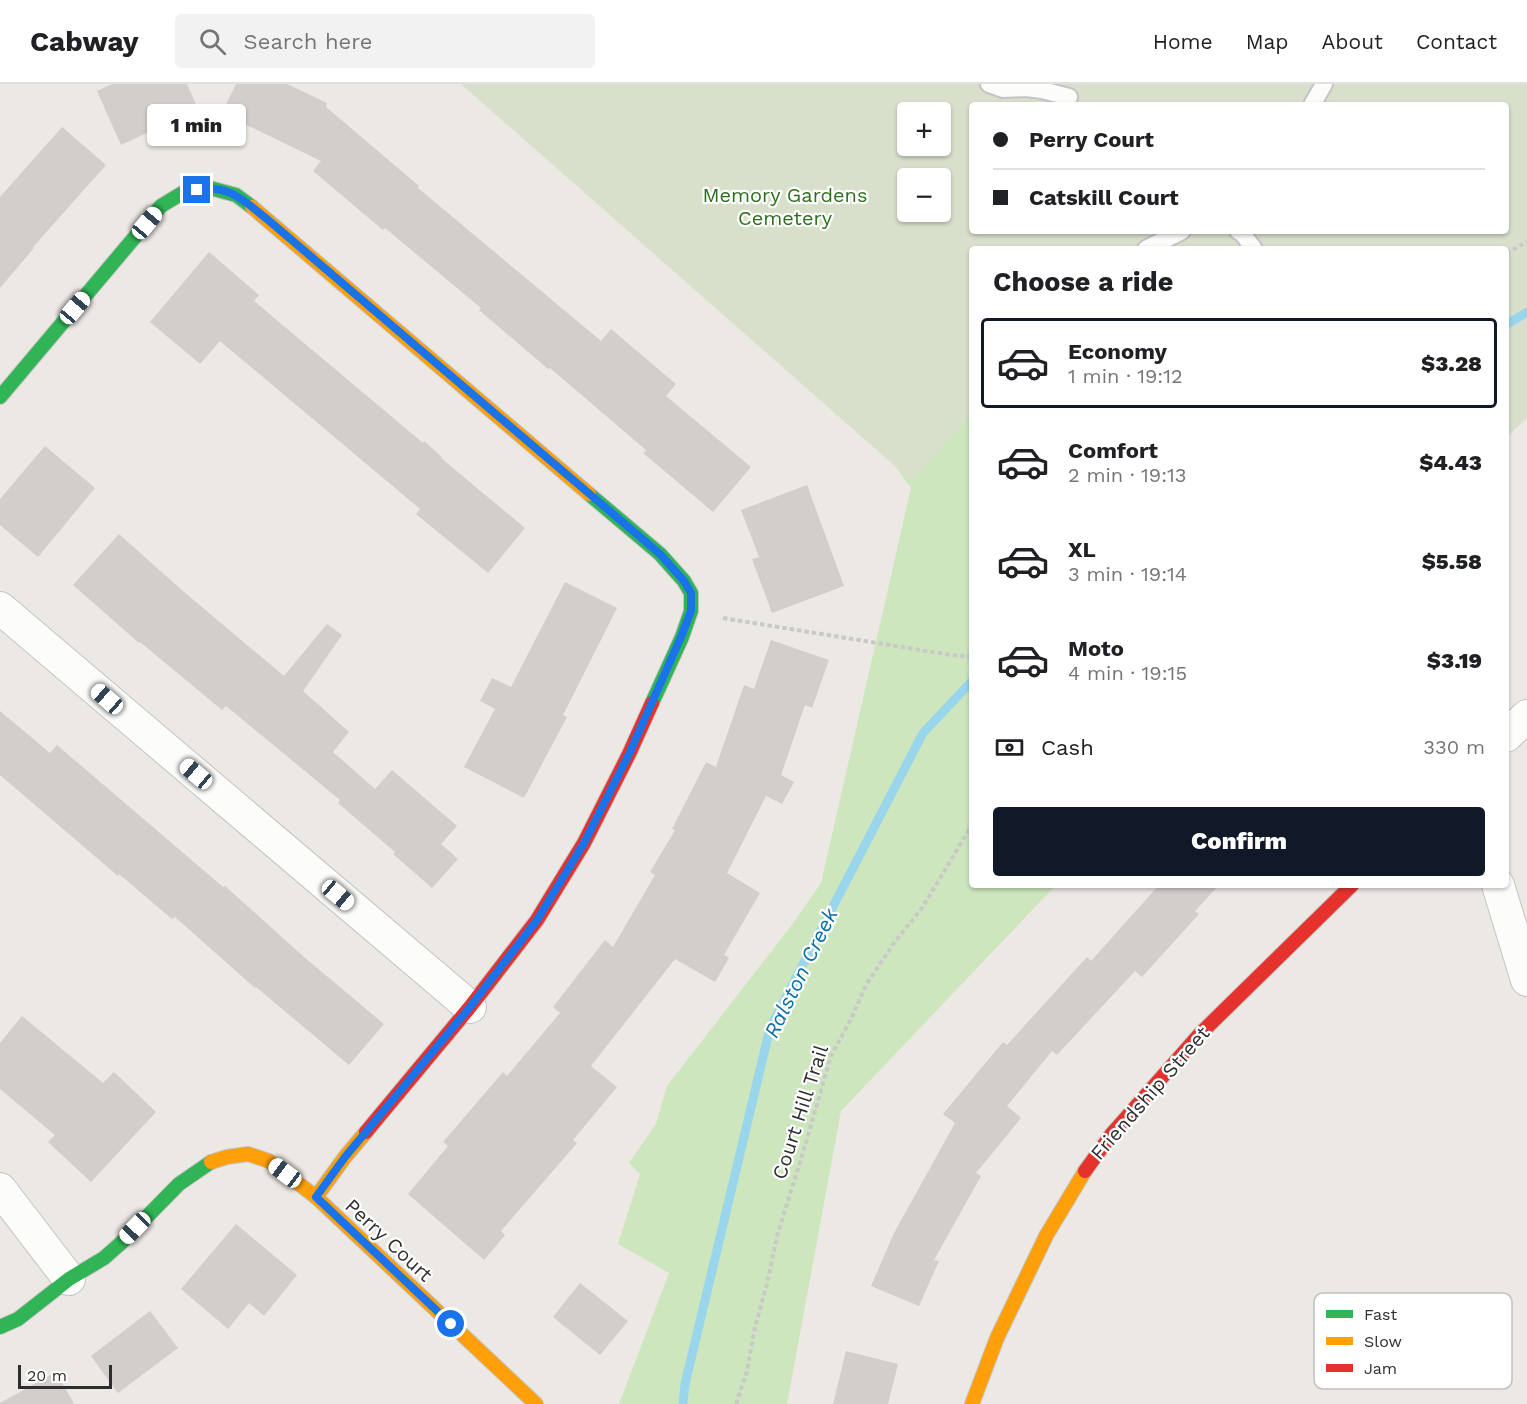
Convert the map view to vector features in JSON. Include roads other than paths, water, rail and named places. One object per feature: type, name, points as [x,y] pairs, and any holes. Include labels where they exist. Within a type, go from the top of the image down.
[{"type":"street","points":[[0,397],[161,206],[184,192],[210,188],[219,190],[236,195],[267,219],[660,554],[684,581],[691,593],[691,611],[681,637],[629,754],[584,843],[537,920],[470,1007],[345,1157],[316,1197]]},
{"type":"street","points":[[0,608],[470,1007]]},
{"type":"street","points":[[1509,733],[1527,716]]},
{"type":"street","name":"Friendship Street","points":[[972,1404],[997,1338],[1046,1236],[1087,1167],[1111,1135],[1200,1034],[1349,888]]},
{"type":"street","points":[[1499,888],[1527,980]]},
{"type":"street","name":"Perry Court","points":[[0,1327],[18,1319],[69,1279],[104,1258],[121,1244],[179,1184],[208,1163],[248,1154],[269,1161],[316,1197],[536,1404]]},
{"type":"street","points":[[0,1189],[69,1279]]},
{"type":"lane","points":[[989,84],[1003,89],[1026,88],[1070,95]]},
{"type":"lane","points":[[1314,102],[1324,84]]},
{"type":"lane","points":[[1152,246],[1176,234]]},
{"type":"waterway","name":"Ralston Creek","points":[[1509,323],[1527,312]]},
{"type":"waterway","name":"Ralston Creek","points":[[683,1404],[685,1384],[770,1028],[923,733],[969,684]]},
{"type":"park label","name":"Memory Gardens Cemetery","points":[[785,206]]}]
